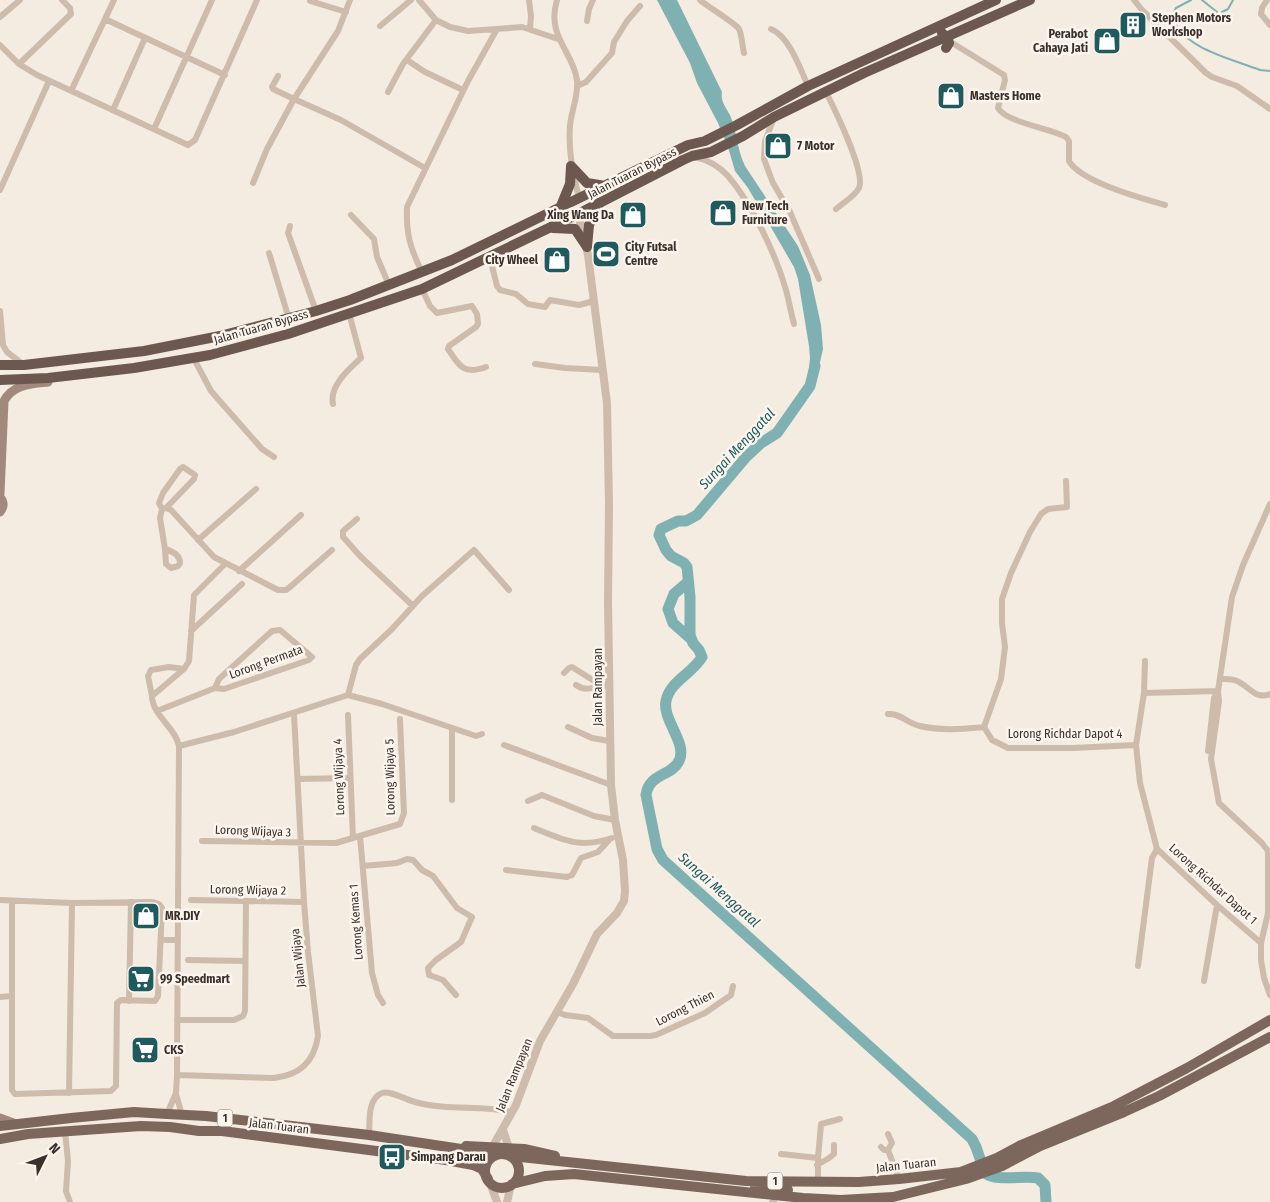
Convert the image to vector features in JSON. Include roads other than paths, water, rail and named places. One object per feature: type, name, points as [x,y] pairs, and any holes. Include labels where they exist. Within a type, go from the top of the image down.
[{"type":"highway","points":[[995,0],[1004,3],[1017,0]]},
{"type":"highway","name":"Jalan Tuaran Bypass","points":[[0,365],[24,365],[153,350],[289,319],[389,285],[478,248],[688,145],[705,141],[808,86],[995,0]]},
{"type":"highway","name":"Jalan Tuaran Bypass","points":[[0,380],[134,368],[210,355],[288,334],[422,288],[578,214],[692,156],[711,152],[743,136],[774,117],[826,92],[946,36],[1030,0]]},
{"type":"highway","points":[[927,32],[938,32],[946,36],[950,46]]},
{"type":"highway","points":[[571,166],[587,183],[605,186]]},
{"type":"highway","points":[[561,206],[570,184],[571,166]]},
{"type":"highway","points":[[586,247],[589,225],[601,202]]},
{"type":"highway","points":[[422,272],[438,271],[562,213],[578,214]]},
{"type":"highway","points":[[548,228],[574,229],[586,247]]},
{"type":"main road","points":[[0,494],[4,401],[7,396],[20,386],[56,380],[72,375]]},
{"type":"main road","points":[[0,498],[3,504],[0,512]]},
{"type":"main road","name":"Jalan Tuaran","points":[[1000,1162],[1021,1145],[1114,1106],[1187,1068],[1270,1020]]},
{"type":"main road","points":[[1235,1040],[1244,1041],[1264,1033],[1270,1035]]},
{"type":"main road","name":"Jalan Tuaran","points":[[512,1184],[545,1176],[574,1174],[722,1190],[774,1200],[891,1199],[964,1176],[1116,1116],[1159,1096],[1270,1035]]},
{"type":"main road","name":"Jalan Tuaran","points":[[0,1126],[134,1112],[206,1116],[369,1135],[450,1147],[492,1157]]},
{"type":"main road","points":[[0,1118],[17,1124]]},
{"type":"main road","name":"Jalan Tuaran","points":[[0,1139],[141,1126],[222,1131],[446,1160],[482,1169],[489,1181]]},
{"type":"main road","points":[[0,1132],[12,1132],[18,1136]]},
{"type":"main road","points":[[450,1147],[493,1146],[510,1152],[519,1170],[517,1178],[512,1184]]},
{"type":"main road","name":"Jalan Tuaran","points":[[510,1152],[581,1164],[746,1181],[859,1182],[964,1176]]},
{"type":"main road","name":"1","points":[[492,1157],[510,1152]]},
{"type":"main road","points":[[489,1181],[486,1168],[492,1157]]},
{"type":"main road","points":[[594,1164],[605,1170],[729,1184],[731,1186],[730,1190],[722,1190]]},
{"type":"main road","name":"1","points":[[489,1181],[500,1187],[512,1184]]},
{"type":"main road","points":[[746,1181],[755,1186],[847,1193],[869,1200]]},
{"type":"street","points":[[0,17],[20,0]]},
{"type":"street","points":[[19,64],[71,14],[70,8],[62,0]]},
{"type":"street","points":[[71,91],[114,0]]},
{"type":"street","points":[[154,128],[212,0]]},
{"type":"street","points":[[0,45],[19,64],[49,80],[188,145],[192,144],[195,140],[257,0]]},
{"type":"street","points":[[310,0],[346,12]]},
{"type":"street","points":[[253,183],[267,149],[294,98],[338,31],[350,0]]},
{"type":"street","points":[[380,26],[411,0]]},
{"type":"street","points":[[419,0],[436,20],[450,28],[468,31],[522,27],[558,39]]},
{"type":"street","points":[[529,0],[531,11],[530,29]]},
{"type":"street","points":[[557,0],[555,17],[558,39],[573,67],[577,86],[570,125],[571,166],[579,198]]},
{"type":"street","points":[[587,21],[593,0]]},
{"type":"street","points":[[700,0],[734,23],[740,30],[744,53]]},
{"type":"street","points":[[1134,0],[1206,73],[1237,86],[1270,110]]},
{"type":"street","points":[[1267,0],[1261,14],[1270,26]]},
{"type":"street","points":[[577,86],[586,82],[612,52],[614,42],[627,21],[640,6]]},
{"type":"street","points":[[105,20],[225,75]]},
{"type":"street","points":[[388,92],[399,70],[436,20]]},
{"type":"street","points":[[422,272],[410,247],[406,227],[407,207],[463,90],[497,29]]},
{"type":"street","points":[[770,29],[775,31],[794,53],[808,86]]},
{"type":"street","points":[[113,110],[145,38]]},
{"type":"street","points":[[950,46],[1004,75],[1005,80],[998,108],[1001,113],[1010,118],[1066,137],[1069,141],[1069,161],[1078,171],[1126,194],[1165,204]]},
{"type":"street","points":[[407,60],[425,72],[463,90]]},
{"type":"street","points":[[278,76],[272,87],[273,89],[341,120],[425,168]]},
{"type":"street","points":[[0,190],[49,80]]},
{"type":"street","points":[[826,92],[849,142],[860,182],[859,189],[836,209]]},
{"type":"street","points":[[774,117],[765,141],[764,159],[773,183],[790,212],[818,279]]},
{"type":"street","points":[[692,156],[706,159],[718,167],[728,177],[747,205],[774,256],[786,290],[794,324]]},
{"type":"street","name":"Jalan Rampayan","points":[[493,1146],[512,1112],[540,1042],[573,984],[598,934],[617,913],[624,901],[624,872],[614,837],[615,820],[611,785],[607,403],[586,247],[578,214]]},
{"type":"street","points":[[351,215],[374,239],[377,257],[389,285]]},
{"type":"street","points":[[290,226],[288,233],[316,311]]},
{"type":"street","points":[[269,253],[289,319]]},
{"type":"street","points":[[488,256],[500,290],[516,294],[528,304],[545,307],[550,300],[579,305],[594,301]]},
{"type":"street","points":[[422,288],[430,306],[438,313],[472,306],[477,314],[478,324],[476,328],[455,341],[448,349],[465,369],[474,371],[486,368]]},
{"type":"street","points":[[0,311],[3,345],[7,352],[24,365]]},
{"type":"street","points":[[333,404],[334,390],[349,369],[361,358],[349,313]]},
{"type":"street","points":[[193,357],[212,391],[262,449],[274,458]]},
{"type":"street","points":[[536,364],[602,370]]},
{"type":"street","points":[[165,549],[160,518],[164,508],[195,477],[189,470],[183,467],[178,471],[163,493],[159,503],[164,508],[171,510],[214,557],[225,564],[278,590],[286,590],[332,550]]},
{"type":"street","points":[[888,714],[900,715],[911,724],[940,730],[984,727],[1001,679],[1005,647],[1002,599],[1010,573],[1040,514],[1048,509],[1067,507],[1066,481]]},
{"type":"street","points":[[198,540],[256,489]]},
{"type":"street","points":[[1270,504],[1243,565],[1232,598],[1218,691],[1219,701],[1212,759],[1219,803],[1266,848],[1268,869],[1266,924],[1261,943],[1263,969],[1270,995]]},
{"type":"street","points":[[239,571],[301,515]]},
{"type":"street","points":[[357,518],[343,531],[343,537],[360,557],[412,605]]},
{"type":"street","points":[[348,695],[356,665],[360,659],[392,629],[412,605],[474,550],[509,590]]},
{"type":"street","points":[[152,696],[184,669],[189,661],[194,595],[225,564]]},
{"type":"street","points":[[191,631],[242,584]]},
{"type":"street","name":"Lorong Permata","points":[[157,711],[215,688],[224,689],[309,660],[312,656],[280,630],[272,631],[217,681],[215,688]]},
{"type":"street","name":"Lorong Richdar Dapot 1","points":[[1145,661],[1144,692],[1136,745],[1140,783],[1157,849],[1261,943]]},
{"type":"street","points":[[182,1115],[176,1093],[179,746],[176,737],[157,711],[152,700],[148,676],[151,670],[169,667],[184,669]]},
{"type":"street","points":[[564,673],[569,668],[573,668],[599,684],[609,686]]},
{"type":"street","points":[[1220,679],[1238,681],[1257,695],[1264,696],[1270,694]]},
{"type":"street","points":[[576,685],[584,689],[599,684]]},
{"type":"street","points":[[1144,692],[1218,691]]},
{"type":"street","points":[[179,746],[294,714],[348,695],[382,704],[476,736],[482,734]]},
{"type":"street","name":"Jalan Wijaya","points":[[177,1074],[274,1078],[292,1075],[304,1067],[311,1058],[316,1046],[318,1036],[304,902],[294,714]]},
{"type":"street","name":"Lorong Wijaya 4","points":[[348,714],[350,778],[356,837]]},
{"type":"street","name":"Lorong Wijaya 5","points":[[302,844],[336,844],[400,824],[404,813],[400,719]]},
{"type":"street","points":[[568,727],[592,738],[610,742]]},
{"type":"street","name":"Lorong Richdar Dapot 4","points":[[984,727],[992,740],[1008,748],[1073,748],[1136,745]]},
{"type":"street","points":[[452,728],[452,800]]},
{"type":"street","points":[[504,745],[611,785]]},
{"type":"street","points":[[298,779],[350,778]]},
{"type":"street","points":[[528,801],[542,795],[594,816],[615,820]]},
{"type":"street","points":[[534,828],[576,843],[614,837]]},
{"type":"street","name":"Lorong Kemas 1","points":[[356,837],[364,866],[372,973],[378,995],[383,1004]]},
{"type":"street","points":[[506,870],[567,877],[572,875],[581,858],[598,852],[614,837]]},
{"type":"street","name":"Lorong Wijaya 3","points":[[202,841],[302,844]]},
{"type":"street","points":[[1138,966],[1152,858],[1157,849]]},
{"type":"street","points":[[364,866],[396,863],[407,859],[413,860],[422,870],[433,876],[457,908],[472,917],[461,942],[428,968],[429,975],[443,980],[456,996]]},
{"type":"street","points":[[0,900],[72,903],[153,902],[159,904],[162,908],[157,999],[155,1001],[121,1000],[117,1003],[116,1086],[111,1091],[15,1094],[12,1090],[12,901]]},
{"type":"street","name":"Lorong Wijaya 2","points":[[190,900],[304,902]]},
{"type":"street","points":[[177,1020],[234,1020],[243,1016],[245,1011],[246,901]]},
{"type":"street","points":[[129,1001],[131,902]]},
{"type":"street","points":[[70,1092],[72,903]]},
{"type":"street","points":[[1204,981],[1217,905]]},
{"type":"street","points":[[161,940],[178,940]]},
{"type":"street","points":[[188,960],[246,961]]},
{"type":"street","name":"Lorong Thien","points":[[557,1012],[588,1018],[613,1036],[650,1036],[705,1013],[720,1004],[731,996],[733,986]]},
{"type":"street","points":[[0,997],[11,996]]},
{"type":"street","points":[[369,1135],[373,1101],[381,1093],[386,1092],[415,1102],[445,1108],[498,1109],[512,1112]]},
{"type":"street","points":[[167,1114],[176,1093]]},
{"type":"street","points":[[818,1182],[817,1161],[821,1124],[840,1119]]},
{"type":"street","name":"Jalan Rampayan","points":[[503,1130],[510,1152]]},
{"type":"street","points":[[65,1132],[68,1161],[66,1191],[70,1202]]},
{"type":"street","points":[[888,1134],[892,1143],[888,1150],[899,1180]]},
{"type":"street","points":[[782,1154],[817,1161],[829,1158],[834,1154],[834,1145]]},
{"type":"street","points":[[881,1147],[884,1150],[888,1150]]},
{"type":"street","points":[[489,1181],[497,1202]]},
{"type":"street","points":[[507,1202],[512,1184]]},
{"type":"water","points":[[657,0],[677,0],[722,92],[723,101],[730,115],[745,166],[798,246],[810,275],[821,325],[823,349],[816,380],[808,378],[809,346],[798,279],[794,267],[748,188],[735,171],[718,123],[697,83],[690,63]]},
{"type":"waterway","points":[[1191,0],[1176,8],[1172,16],[1186,37],[1197,45],[1222,57],[1260,70],[1270,71]]},
{"type":"waterway","points":[[1202,0],[1217,12]]},
{"type":"waterway","points":[[1222,12],[1228,9],[1233,0]]},
{"type":"waterway","name":"Sungai Menggatal","points":[[815,366],[810,386],[777,433],[761,443],[746,457],[697,515],[686,521],[678,521],[661,529],[659,535],[671,556],[684,563],[687,567],[690,597],[690,635],[702,657],[672,688],[666,701],[668,716],[678,739],[681,754],[679,761],[671,770],[651,783],[646,795],[657,849],[663,860],[972,1139],[985,1173],[990,1176],[1003,1178],[1038,1178],[1045,1185],[1046,1202]]},
{"type":"waterway","points":[[688,582],[674,594],[668,609],[673,623],[691,639]]},
{"type":"place","name":"Stephen Motors Workshop","points":[[1133,25]]},
{"type":"place","name":"Perabot Cahaya Jati","points":[[1107,41]]},
{"type":"place","name":"Masters Home","points":[[951,96]]},
{"type":"place","name":"7 Motor","points":[[778,146]]},
{"type":"place","name":"New Tech Furniture","points":[[723,213]]},
{"type":"place","name":"Xing Wang Da","points":[[633,215]]},
{"type":"place","name":"City Futsal Centre","points":[[606,254]]},
{"type":"place","name":"City Wheel","points":[[557,260]]},
{"type":"place","name":"MR.DIY","points":[[146,916]]},
{"type":"place","name":"99 Speedmart","points":[[141,979]]},
{"type":"place","name":"CKS","points":[[145,1050]]},
{"type":"place","name":"Simpang Darau","points":[[392,1157]]}]
